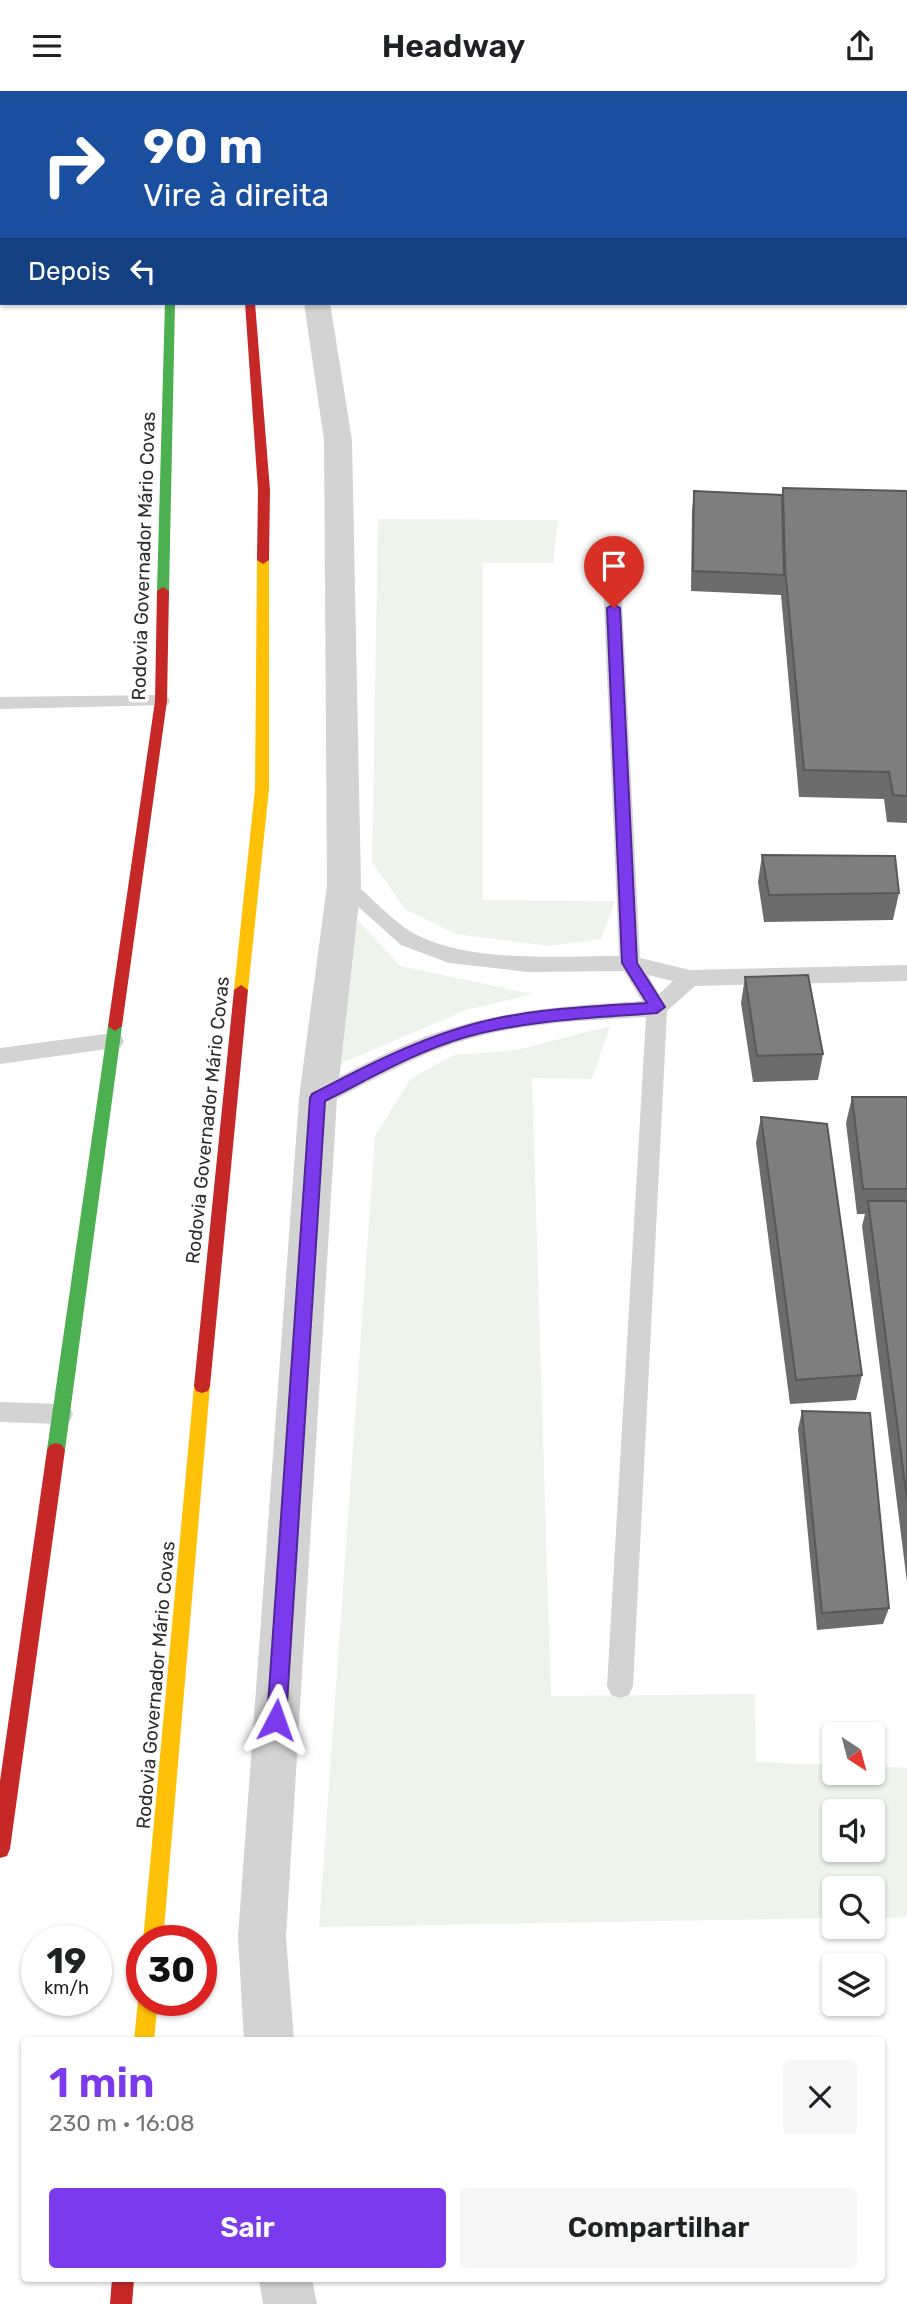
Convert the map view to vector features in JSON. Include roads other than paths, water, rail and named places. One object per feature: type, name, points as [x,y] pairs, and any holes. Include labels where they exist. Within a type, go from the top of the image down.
[{"type":"highway","name":"Rodovia Governador Mário Covas","points":[[0,1849],[161,701],[170,305]]},
{"type":"highway","name":"Rodovia Governador Mário Covas","points":[[154,1925],[218,1211],[261,789],[264,489],[250,305]]},
{"type":"highway","points":[[144,2037],[146,2016]]},
{"type":"highway","points":[[121,2304],[123,2282]]},
{"type":"street","points":[[269,2037],[262,1937],[317,1098],[344,885],[338,440],[317,305]]},
{"type":"street","points":[[286,2282],[290,2304]]},
{"type":"lane","points":[[612,581],[630,963],[657,1007],[620,1686]]},
{"type":"lane","points":[[0,703],[161,701]]},
{"type":"lane","points":[[344,885],[408,940],[449,956],[529,964],[630,963],[690,978],[907,972]]},
{"type":"lane","points":[[317,1098],[405,1054],[464,1032],[542,1016],[657,1007],[690,978]]},
{"type":"lane","points":[[0,1056],[113,1041]]},
{"type":"lane","points":[[0,1412],[61,1414]]}]
